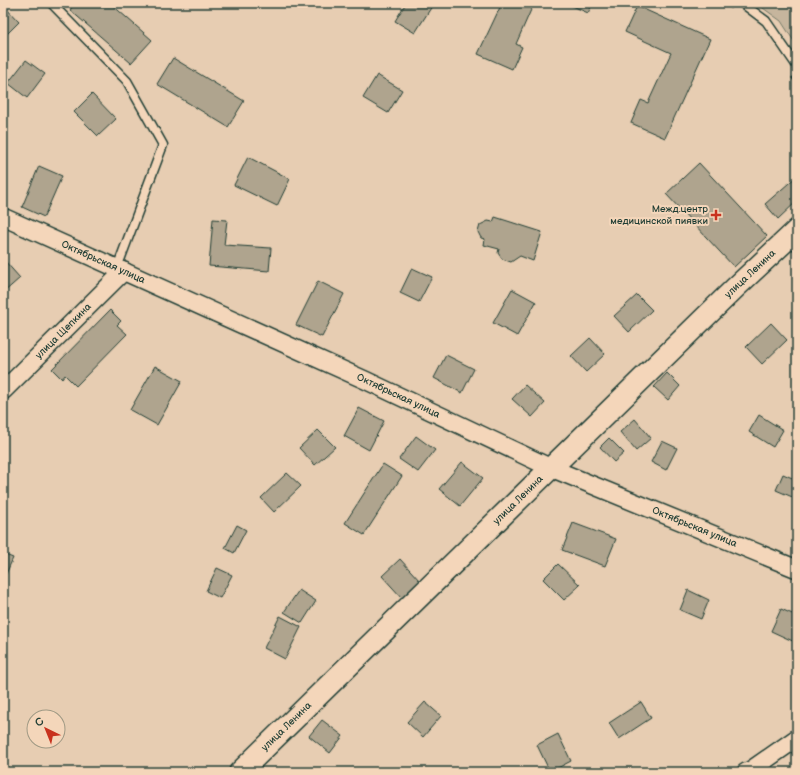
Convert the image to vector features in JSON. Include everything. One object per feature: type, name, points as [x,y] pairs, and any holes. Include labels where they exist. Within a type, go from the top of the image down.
[{"type":"street","name":"Октябрьская улица","points":[[3,217],[365,380],[551,468],[797,569]]},
{"type":"street","name":"улица Ленина","points":[[240,772],[730,293],[797,230]]},
{"type":"street","name":"улица Щепкина","points":[[3,391],[120,270]]},
{"type":"street","points":[[746,772],[797,738]]},
{"type":"lane","points":[[52,3],[127,81],[163,145],[120,270]]},
{"type":"lane","points":[[742,3],[766,21],[797,66]]},
{"type":"shaded area","points":[[756,3],[797,3],[797,46],[781,21]]},
{"type":"building","points":[[75,3],[110,3],[152,40],[131,63],[70,10]]},
{"type":"building","points":[[406,3],[434,3],[415,33],[395,21]]},
{"type":"building","points":[[502,3],[534,3],[516,44],[522,47],[512,69],[478,54]]},
{"type":"building","points":[[566,3],[593,3],[588,13]]},
{"type":"building","points":[[3,5],[19,22],[3,38]]},
{"type":"building","points":[[637,6],[710,39],[665,138],[631,123],[641,100],[648,103],[671,53],[625,32]]},
{"type":"building","points":[[173,58],[244,101],[228,127],[157,84]]},
{"type":"building","points":[[26,60],[45,74],[27,98],[8,83]]},
{"type":"building","points":[[377,75],[402,90],[388,113],[363,98]]},
{"type":"building","points":[[92,94],[116,119],[98,136],[74,112]]},
{"type":"building","points":[[248,157],[290,179],[277,206],[234,185]]},
{"type":"building","name":"Межд.центр медицинской пиявки","points":[[699,163],[767,236],[734,267],[666,194]]},
{"type":"building","points":[[39,166],[62,176],[44,217],[22,207]]},
{"type":"building","points":[[797,176],[797,201],[778,219],[765,204]]},
{"type":"building","points":[[495,217],[542,232],[533,261],[520,256],[511,262],[502,259],[498,253],[499,249],[484,245],[485,239],[481,238],[478,232],[480,225],[488,221],[493,222]]},
{"type":"building","points":[[213,219],[227,220],[224,245],[271,248],[269,271],[209,266]]},
{"type":"building","points":[[4,260],[20,278],[3,293],[3,261]]},
{"type":"building","points":[[412,268],[432,277],[419,302],[400,293]]},
{"type":"building","points":[[318,281],[344,294],[322,337],[296,325]]},
{"type":"building","points":[[512,289],[536,302],[517,336],[493,323]]},
{"type":"building","points":[[637,295],[652,310],[629,332],[614,316]]},
{"type":"building","points":[[110,310],[121,321],[117,325],[127,334],[76,386],[65,375],[62,379],[52,369]]},
{"type":"building","points":[[771,323],[787,340],[762,364],[746,347]]},
{"type":"building","points":[[590,338],[605,354],[586,372],[571,356]]},
{"type":"building","points":[[446,355],[474,369],[462,393],[434,378]]},
{"type":"building","points":[[155,366],[182,381],[157,425],[130,410]]},
{"type":"building","points":[[667,373],[680,386],[668,400],[654,387]]},
{"type":"building","points":[[525,385],[545,403],[532,417],[512,399]]},
{"type":"building","points":[[359,408],[384,421],[369,450],[344,436]]},
{"type":"building","points":[[759,415],[783,430],[773,447],[749,432]]},
{"type":"building","points":[[635,419],[651,438],[636,451],[620,432]]},
{"type":"building","points":[[318,430],[335,447],[315,465],[299,448]]},
{"type":"building","points":[[416,436],[435,450],[418,472],[399,459]]},
{"type":"building","points":[[609,438],[624,453],[614,462],[600,447]]},
{"type":"building","points":[[662,441],[677,448],[666,470],[651,462]]},
{"type":"building","points":[[462,462],[483,478],[460,506],[439,489]]},
{"type":"building","points":[[383,464],[402,476],[364,535],[345,523]]},
{"type":"building","points":[[287,473],[301,486],[274,512],[261,498]]},
{"type":"building","points":[[783,474],[797,480],[797,499],[776,490]]},
{"type":"building","points":[[573,523],[616,539],[605,566],[562,550]]},
{"type":"building","points":[[237,525],[246,530],[234,553],[225,548]]},
{"type":"building","points":[[3,554],[13,558],[6,574],[3,572]]},
{"type":"building","points":[[400,559],[420,581],[402,598],[382,576]]},
{"type":"building","points":[[558,564],[580,585],[564,600],[543,579]]},
{"type":"building","points":[[217,568],[232,575],[220,598],[206,591]]},
{"type":"building","points":[[299,590],[316,601],[302,623],[284,612]]},
{"type":"building","points":[[688,590],[709,600],[701,619],[680,610]]},
{"type":"building","points":[[781,609],[797,616],[797,643],[771,631]]},
{"type":"building","points":[[280,616],[301,627],[285,659],[264,648]]},
{"type":"building","points":[[425,702],[441,716],[423,737],[407,722]]},
{"type":"building","points":[[641,702],[651,718],[619,739],[609,723]]},
{"type":"building","points":[[322,720],[343,736],[330,753],[309,736]]},
{"type":"building","points":[[558,734],[571,761],[550,772],[537,745]]},
{"type":"place","name":"Межд.центр медицинской пиявки","points":[[716,215]]}]
